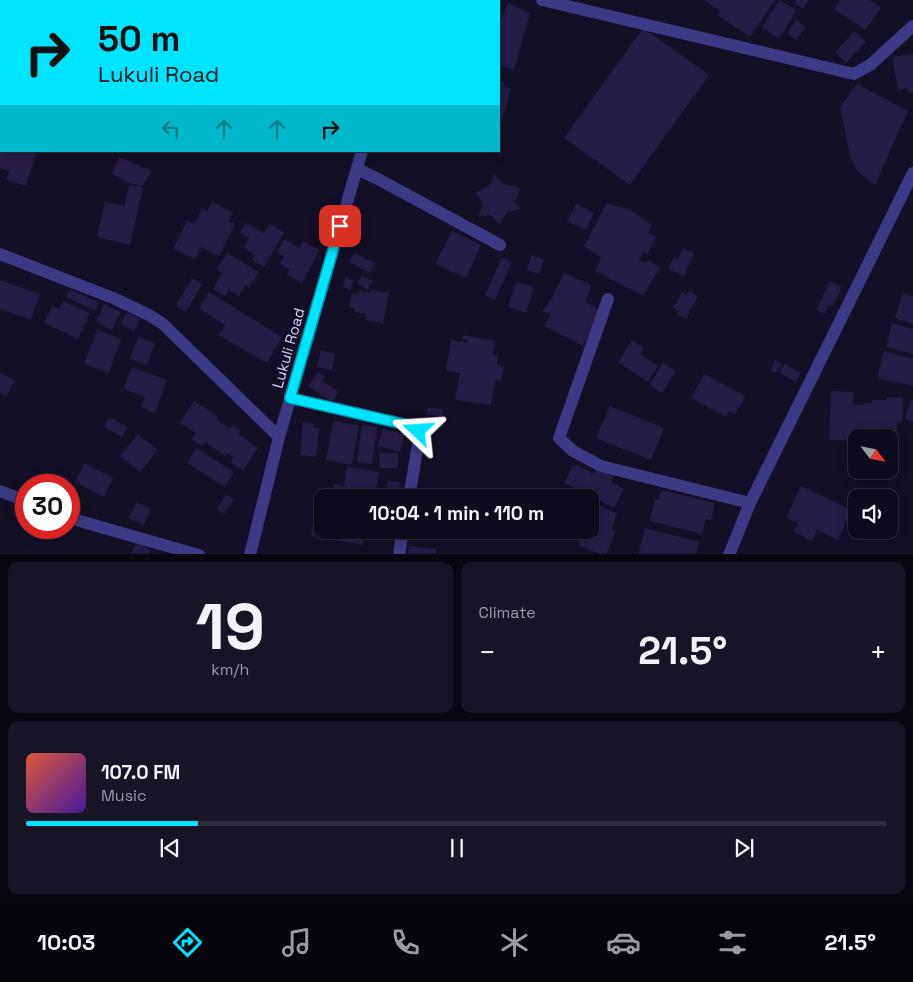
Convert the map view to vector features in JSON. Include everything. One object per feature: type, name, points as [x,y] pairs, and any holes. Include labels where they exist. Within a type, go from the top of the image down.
[{"type":"street","points":[[542,0],[854,74],[870,65],[913,26]]},
{"type":"street","name":"Lukuli Road","points":[[250,554],[279,437],[362,152]]},
{"type":"street","points":[[357,169],[500,244]]},
{"type":"street","points":[[729,554],[750,503],[913,173]]},
{"type":"street","points":[[0,254],[112,298],[149,315],[163,324],[279,437]]},
{"type":"street","points":[[608,299],[559,438],[573,451],[601,466],[750,503]]},
{"type":"street","points":[[290,398],[412,426],[418,431],[419,438],[410,489]]},
{"type":"street","points":[[0,491],[15,497]]},
{"type":"street","points":[[80,521],[199,554]]},
{"type":"street","points":[[399,554],[402,539]]},
{"type":"building","points":[[704,0],[775,0],[750,37],[717,15],[720,11]]},
{"type":"building","points":[[779,0],[797,10],[779,39],[762,28]]},
{"type":"building","points":[[797,0],[809,0],[803,9],[794,3]]},
{"type":"building","points":[[840,0],[870,0],[881,8],[865,30],[834,9]]},
{"type":"building","points":[[508,3],[530,13],[514,70],[500,65],[501,20]]},
{"type":"building","points":[[796,20],[806,27],[796,40],[787,33]]},
{"type":"building","points":[[643,28],[709,75],[630,185],[564,138]]},
{"type":"building","points":[[855,31],[866,42],[846,63],[835,52]]},
{"type":"building","points":[[913,54],[913,92],[908,93],[907,88],[898,90],[892,57]]},
{"type":"building","points":[[500,81],[504,82],[504,86],[511,89],[501,124]]},
{"type":"building","points":[[857,84],[908,111],[875,185],[858,172],[850,156],[840,107]]},
{"type":"building","points":[[0,152],[37,152],[26,186],[6,180],[9,171],[0,168]]},
{"type":"building","points":[[119,157],[152,171],[143,186],[129,183],[112,174]]},
{"type":"building","points":[[494,174],[503,184],[520,188],[515,202],[520,209],[507,212],[500,224],[490,215],[478,216],[483,205],[476,192],[490,186]]},
{"type":"building","points":[[129,185],[143,187],[130,245],[97,237],[105,202],[124,206]]},
{"type":"building","points":[[212,202],[233,212],[228,221],[235,224],[219,256],[201,247],[195,259],[173,249],[187,221],[194,224],[202,208],[207,211]]},
{"type":"building","points":[[607,203],[630,210],[652,225],[648,233],[656,237],[647,255],[643,252],[639,260],[646,263],[649,260],[660,268],[643,296],[595,271],[601,258],[584,246]]},
{"type":"building","points":[[576,204],[594,213],[586,230],[567,221]]},
{"type":"building","points":[[246,223],[264,233],[270,224],[284,232],[264,267],[252,260],[255,255],[244,248],[249,238],[240,233]]},
{"type":"building","points":[[452,231],[481,245],[466,278],[435,264]]},
{"type":"building","points":[[284,239],[300,248],[303,241],[319,250],[302,283],[287,275],[290,269],[280,264],[284,256],[277,252]]},
{"type":"building","points":[[683,248],[694,253],[684,276],[668,269],[674,257],[678,259]]},
{"type":"building","points":[[227,253],[259,272],[249,288],[245,285],[239,296],[229,290],[225,296],[213,289],[222,273],[217,269]]},
{"type":"building","points":[[354,253],[375,263],[370,273],[349,262]]},
{"type":"building","points":[[532,255],[544,259],[539,274],[527,270]]},
{"type":"building","points":[[502,257],[512,262],[495,300],[485,295]]},
{"type":"building","points":[[564,273],[591,285],[586,302],[601,311],[583,346],[544,326],[550,315],[542,311],[552,298]]},
{"type":"building","points":[[362,275],[373,281],[368,290],[357,283]]},
{"type":"building","points":[[346,277],[354,281],[350,290],[342,286]]},
{"type":"building","points":[[192,278],[202,284],[186,312],[176,306]]},
{"type":"building","points":[[0,280],[40,294],[31,320],[0,309]]},
{"type":"building","points":[[830,281],[842,287],[833,306],[830,304],[825,314],[816,310]]},
{"type":"building","points":[[516,282],[534,287],[526,313],[508,307]]},
{"type":"building","points":[[70,289],[98,302],[95,311],[66,297]]},
{"type":"building","points":[[371,290],[389,293],[383,323],[365,320],[366,314],[354,312],[355,308],[349,307],[352,294],[358,295],[358,291],[370,293]]},
{"type":"building","points":[[689,291],[698,296],[686,319],[677,314],[679,311],[673,308],[682,292],[687,295]]},
{"type":"building","points":[[209,292],[282,337],[267,363],[218,335],[225,325],[199,308]]},
{"type":"building","points":[[902,293],[913,297],[913,324],[895,318]]},
{"type":"building","points":[[63,301],[90,313],[78,339],[44,323],[52,306],[60,309]]},
{"type":"building","points":[[104,304],[121,312],[112,330],[96,322]]},
{"type":"building","points":[[127,312],[140,319],[134,331],[121,324]]},
{"type":"building","points":[[892,323],[913,329],[913,354],[886,347]]},
{"type":"building","points":[[97,330],[121,339],[109,373],[84,364]]},
{"type":"building","points":[[463,335],[495,341],[493,354],[498,355],[497,365],[504,367],[502,381],[495,380],[491,405],[455,400],[460,373],[446,371],[451,340],[467,343],[468,340],[462,339]]},
{"type":"building","points":[[138,337],[155,343],[147,365],[130,359]]},
{"type":"building","points":[[632,340],[644,348],[640,354],[658,366],[648,382],[618,362]]},
{"type":"building","points":[[321,350],[335,354],[332,370],[317,367]]},
{"type":"building","points":[[884,351],[913,359],[913,386],[877,378]]},
{"type":"building","points":[[775,360],[782,363],[776,373],[770,370]]},
{"type":"building","points":[[663,363],[676,371],[662,393],[649,385]]},
{"type":"building","points":[[784,364],[801,373],[796,382],[779,373]]},
{"type":"building","points":[[132,367],[167,380],[155,413],[141,407],[145,397],[123,389]]},
{"type":"building","points":[[318,372],[325,377],[322,381],[339,392],[332,402],[308,386]]},
{"type":"building","points":[[0,373],[15,380],[7,396],[0,393]]},
{"type":"building","points":[[704,374],[745,396],[735,414],[729,411],[726,417],[691,398]]},
{"type":"building","points":[[831,391],[854,392],[853,405],[872,403],[872,400],[886,400],[886,397],[903,398],[902,422],[897,422],[897,429],[848,429],[848,441],[829,440]]},
{"type":"building","points":[[911,400],[913,400],[913,422],[905,419]]},
{"type":"building","points":[[194,401],[218,417],[217,420],[230,429],[232,425],[241,430],[238,434],[258,448],[243,470],[230,462],[234,457],[227,453],[225,456],[205,442],[202,446],[192,439],[196,433],[180,423]]},
{"type":"building","points":[[610,406],[664,428],[651,460],[596,438]]},
{"type":"building","points":[[428,408],[443,409],[443,416],[427,415]]},
{"type":"building","points":[[110,417],[127,427],[122,437],[104,427]]},
{"type":"building","points":[[333,421],[359,426],[352,465],[326,460]]},
{"type":"building","points":[[303,422],[314,424],[314,428],[319,428],[316,457],[300,455]]},
{"type":"building","points":[[362,425],[377,427],[372,464],[357,462]]},
{"type":"building","points":[[383,429],[405,434],[400,452],[378,446]]},
{"type":"building","points":[[138,434],[158,450],[140,472],[120,456]]},
{"type":"building","points":[[196,448],[234,472],[225,487],[187,463]]},
{"type":"building","points":[[379,453],[398,453],[398,468],[380,468]]},
{"type":"building","points":[[84,463],[113,478],[104,497],[80,485],[79,474]]},
{"type":"building","points":[[574,464],[594,474],[597,469],[614,477],[611,482],[624,489],[614,508],[599,500],[599,489],[576,489],[564,483]]},
{"type":"building","points":[[347,466],[379,472],[376,489],[333,489],[334,484],[344,486]]},
{"type":"building","points":[[388,481],[400,482],[399,489],[387,489]]},
{"type":"building","points":[[801,486],[848,508],[848,519],[838,540],[817,530],[812,541],[794,532],[798,523],[786,518]]},
{"type":"building","points":[[661,490],[715,503],[711,520],[706,519],[702,534],[650,521],[655,499],[658,500]]},
{"type":"building","points":[[227,494],[234,500],[224,514],[217,509]]},
{"type":"building","points":[[136,502],[151,509],[144,525],[129,518]]},
{"type":"building","points":[[599,506],[617,513],[611,529],[616,531],[606,554],[600,554],[578,545],[581,539],[599,539]]},
{"type":"building","points":[[314,517],[314,537],[311,536]]},
{"type":"building","points":[[645,528],[699,542],[696,554],[638,554]]},
{"type":"building","points":[[328,539],[364,539],[363,545]]},
{"type":"building","points":[[137,542],[151,550],[149,554],[131,554]]},
{"type":"building","points":[[409,546],[436,549],[436,554],[408,554]]},
{"type":"route","points":[[340,226],[290,398],[412,426],[418,431]]}]
